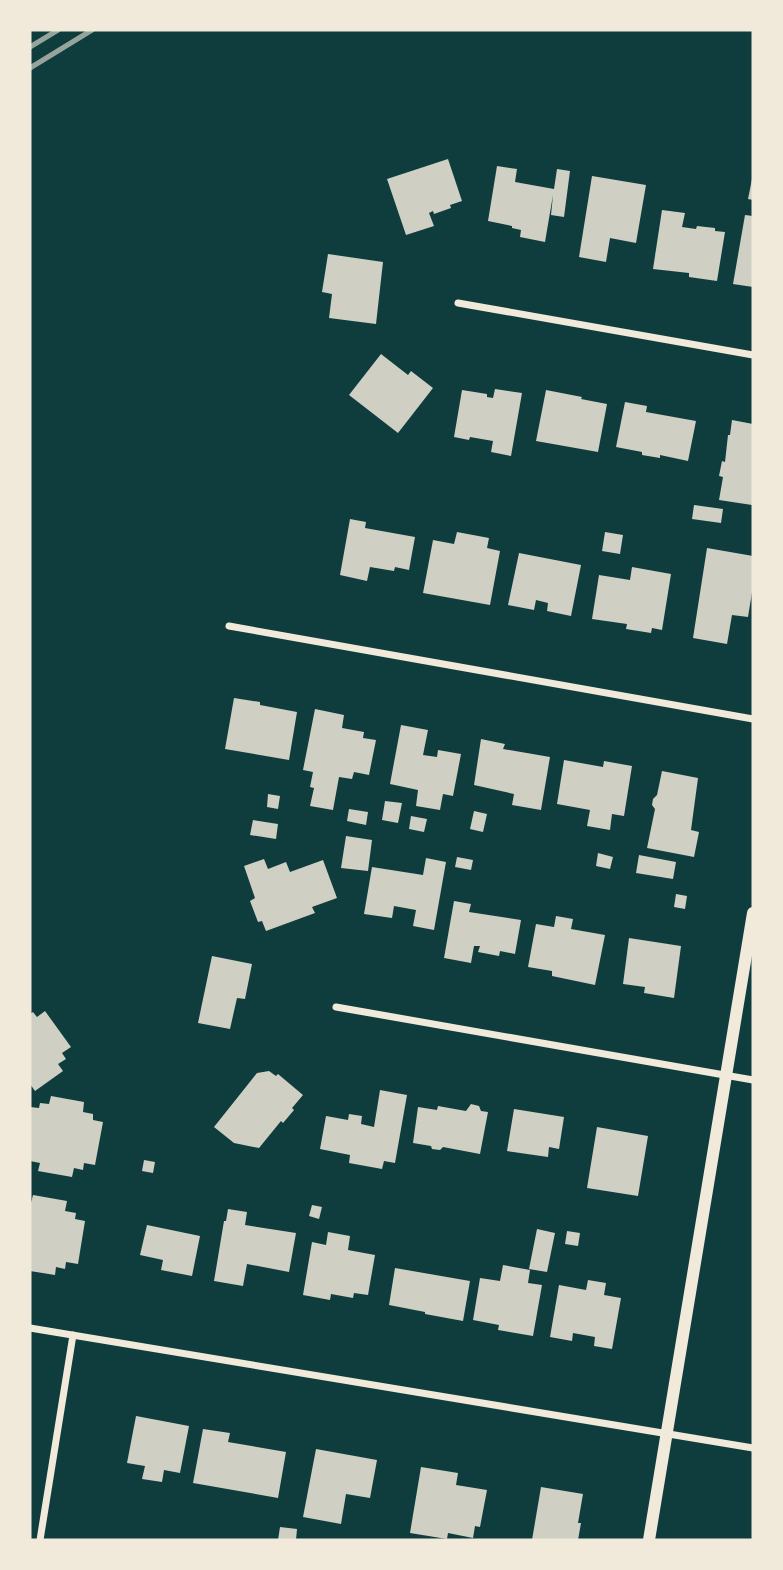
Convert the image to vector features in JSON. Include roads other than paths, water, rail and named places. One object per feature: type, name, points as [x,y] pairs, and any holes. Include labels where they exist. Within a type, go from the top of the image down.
[{"type":"street","points":[[458,303],[753,355]]},
{"type":"street","points":[[229,626],[753,719]]},
{"type":"street","points":[[649,1540],[753,913]]},
{"type":"street","points":[[336,1007],[753,1080]]},
{"type":"street","points":[[30,1328],[753,1448]]},
{"type":"street","points":[[40,1540],[73,1335]]},
{"type":"railway","points":[[30,47],[58,30]]},
{"type":"railway","points":[[30,68],[92,30]]}]
